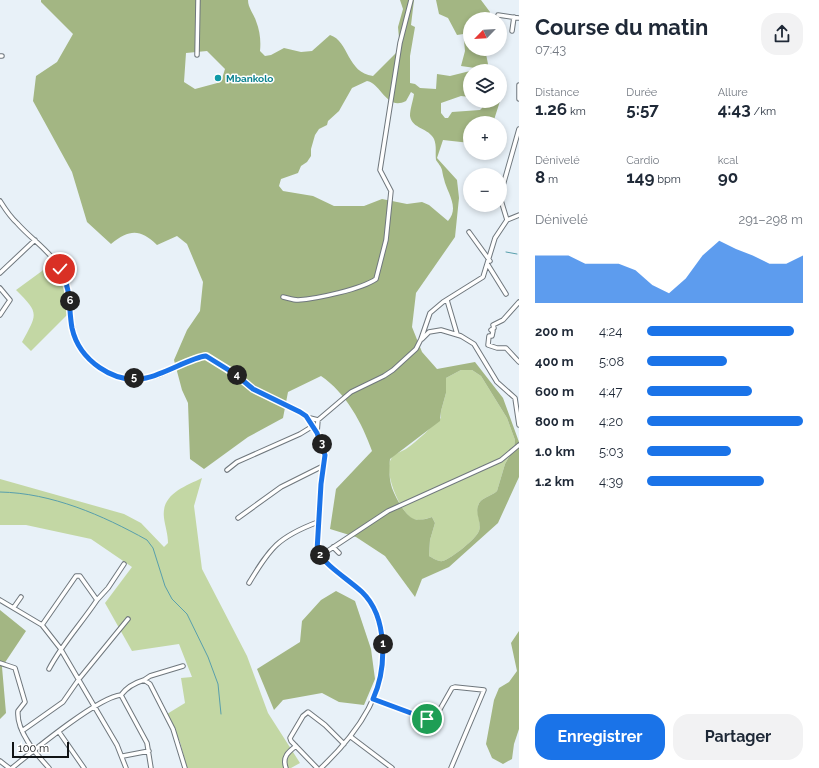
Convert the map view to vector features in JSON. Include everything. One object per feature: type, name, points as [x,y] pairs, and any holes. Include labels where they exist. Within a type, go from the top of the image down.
[{"type":"street","points":[[197,55],[198,0]]},
{"type":"street","points":[[283,297],[297,300],[313,298],[364,286],[376,279],[386,240],[391,191],[380,170],[400,43],[411,0]]},
{"type":"street","points":[[507,16],[519,18]]},
{"type":"street","points":[[512,31],[514,17]]},
{"type":"street","points":[[519,85],[519,99]]},
{"type":"street","points":[[507,171],[519,129]]},
{"type":"street","points":[[0,201],[17,223],[54,259],[67,280],[74,335],[85,353],[98,368],[114,375],[140,379],[162,374],[206,356],[235,374],[253,389],[295,409],[306,416],[318,420]]},
{"type":"street","points":[[505,212],[507,220]]},
{"type":"street","points":[[317,433],[318,420],[351,392],[388,374],[410,354],[421,339],[430,313],[447,300],[483,277],[489,263],[495,238],[507,220],[519,215]]},
{"type":"street","points":[[469,232],[489,263],[506,294]]},
{"type":"street","points":[[0,273],[35,240]]},
{"type":"street","points":[[0,288],[10,300],[0,315]]},
{"type":"street","points":[[447,300],[457,334]]},
{"type":"street","points":[[519,302],[503,320],[493,325],[494,328],[491,330],[493,331],[492,336],[489,336],[488,345],[498,348],[506,348],[519,362]]},
{"type":"street","points":[[421,339],[434,330],[441,330],[457,334],[474,344],[494,378],[515,398],[519,425]]},
{"type":"street","points":[[306,416],[317,433],[324,451],[316,547],[320,556],[368,598],[376,616],[382,637],[383,656],[381,675],[373,699],[351,737],[321,768]]},
{"type":"street","points":[[227,470],[237,462],[300,434],[313,426]]},
{"type":"street","points":[[320,556],[388,511],[501,460],[519,446]]},
{"type":"street","points":[[238,518],[281,487],[323,466]]},
{"type":"street","points":[[249,583],[263,559],[274,546],[301,528],[318,522]]},
{"type":"street","points":[[333,547],[340,553]]},
{"type":"street","points":[[49,670],[60,648],[108,588],[124,564]]},
{"type":"street","points":[[42,626],[76,576],[80,576],[97,600]]},
{"type":"street","points":[[14,608],[21,597]]},
{"type":"street","points":[[0,600],[42,626],[60,648],[123,756],[126,768]]},
{"type":"street","points":[[22,731],[63,702],[79,679],[128,619]]},
{"type":"street","points":[[0,663],[12,666],[16,671],[25,702],[18,711],[22,731],[34,750],[49,768]]},
{"type":"street","points":[[121,695],[126,688],[150,676],[183,666]]},
{"type":"street","points":[[144,680],[150,684],[171,724],[185,768]]},
{"type":"street","points":[[373,699],[429,720],[434,718],[452,688],[484,690],[451,768]]},
{"type":"street","points":[[12,768],[34,750],[95,707],[115,695],[121,695]]},
{"type":"street","points":[[121,695],[145,739],[149,751],[151,768]]},
{"type":"street","points":[[317,768],[290,738],[303,716],[308,712],[325,725],[344,744]]},
{"type":"street","points":[[59,732],[84,768]]},
{"type":"street","points":[[351,737],[392,768]]},
{"type":"street","points":[[286,768],[284,763],[286,754],[296,746]]},
{"type":"street","points":[[123,756],[149,751]]},
{"type":"street","points":[[0,761],[9,768]]},
{"type":"green space","points":[[41,0],[248,0],[258,28],[260,51],[265,56],[271,55],[284,48],[301,52],[312,51],[330,35],[336,38],[341,44],[358,69],[364,74],[373,76],[400,49],[398,27],[403,9],[400,0],[414,0],[411,25],[415,27],[410,56],[410,83],[415,84],[420,88],[436,89],[437,74],[450,76],[463,73],[463,96],[441,103],[441,113],[445,118],[448,118],[452,112],[480,110],[482,108],[498,108],[495,116],[463,116],[463,142],[443,140],[437,158],[457,180],[459,198],[455,237],[416,293],[412,327],[422,352],[437,369],[475,362],[503,398],[519,442],[519,477],[498,523],[449,567],[422,579],[415,597],[385,556],[356,537],[330,529],[336,489],[372,451],[352,409],[338,391],[321,376],[288,392],[283,418],[248,437],[204,469],[190,459],[188,403],[182,390],[174,360],[187,330],[200,311],[203,282],[187,244],[177,236],[157,245],[145,236],[135,233],[124,236],[111,244],[87,222],[72,172],[33,101],[36,76],[57,62],[73,34],[41,2]],"holes":[[[207,51],[225,69],[221,82],[195,89],[184,82],[186,53]],[[367,81],[376,86],[384,96],[393,102],[399,103],[406,101],[411,92],[414,94],[410,111],[411,120],[414,124],[432,135],[434,139],[436,147],[436,160],[442,170],[453,205],[453,210],[448,221],[429,205],[422,202],[407,204],[382,199],[364,206],[334,206],[313,196],[283,191],[279,186],[281,179],[298,173],[301,166],[307,162],[311,156],[311,149],[315,135],[319,129],[327,125],[328,121],[339,111],[352,88]],[[461,370],[472,370],[481,376],[507,418],[515,440],[514,448],[505,464],[497,491],[479,503],[477,509],[480,528],[479,531],[469,543],[458,552],[441,561],[429,556],[430,540],[435,523],[432,517],[423,520],[416,520],[407,514],[398,501],[392,488],[389,466],[390,459],[440,421],[446,393],[446,378]]]},
{"type":"green space","points":[[436,0],[481,0],[490,12],[463,12],[463,34],[457,35],[448,18],[439,14]]},
{"type":"green space","points":[[464,56],[486,56],[488,64],[463,64],[463,66],[461,66]]},
{"type":"green space","points":[[50,262],[61,280],[66,301],[67,315],[31,351],[22,342],[31,325],[34,314],[29,304],[16,290],[42,271]]},
{"type":"green space","points":[[461,370],[472,370],[481,376],[507,418],[515,440],[514,448],[505,464],[497,491],[479,503],[479,531],[469,543],[458,552],[441,561],[429,556],[430,540],[435,523],[432,517],[416,520],[407,514],[394,490],[389,473],[389,465],[394,455],[406,449],[420,438],[441,418],[441,411],[446,393],[446,378]]},
{"type":"green space","points":[[202,478],[194,506],[202,569],[247,656],[268,713],[300,763],[291,768],[187,768],[180,742],[167,714],[185,703],[181,678],[192,677],[179,644],[132,651],[105,603],[132,567],[91,539],[26,525],[0,525],[0,479],[124,514],[141,523],[164,547],[168,543],[164,518],[166,503],[175,492]]},
{"type":"green space","points":[[336,591],[355,601],[371,649],[375,679],[364,705],[339,702],[322,693],[283,700],[274,710],[257,669],[300,642],[302,621],[321,600]]},
{"type":"green space","points":[[0,610],[26,631],[2,667],[6,713],[0,719]]},
{"type":"green space","points":[[519,631],[519,729],[514,744],[512,759],[503,764],[492,758],[486,744],[494,700],[499,688],[509,682],[517,671],[511,643]]},
{"type":"waterway","points":[[506,252],[517,254]]},
{"type":"waterway","points":[[0,492],[39,496],[76,507],[112,522],[147,540],[153,548],[165,586],[172,599],[187,614],[208,657],[218,684],[221,714]]},
{"type":"place","name":"Mbankolo","points":[[218,78]]},
{"type":"route","points":[[60,269],[67,280],[69,287],[74,335],[93,363],[103,371],[120,376],[140,379],[162,374],[206,356],[235,374],[253,389],[295,409],[306,416],[320,438],[325,455],[321,484],[316,547],[317,551],[324,560],[368,598],[380,627],[382,637],[383,665],[376,694],[373,699],[427,719]]}]
